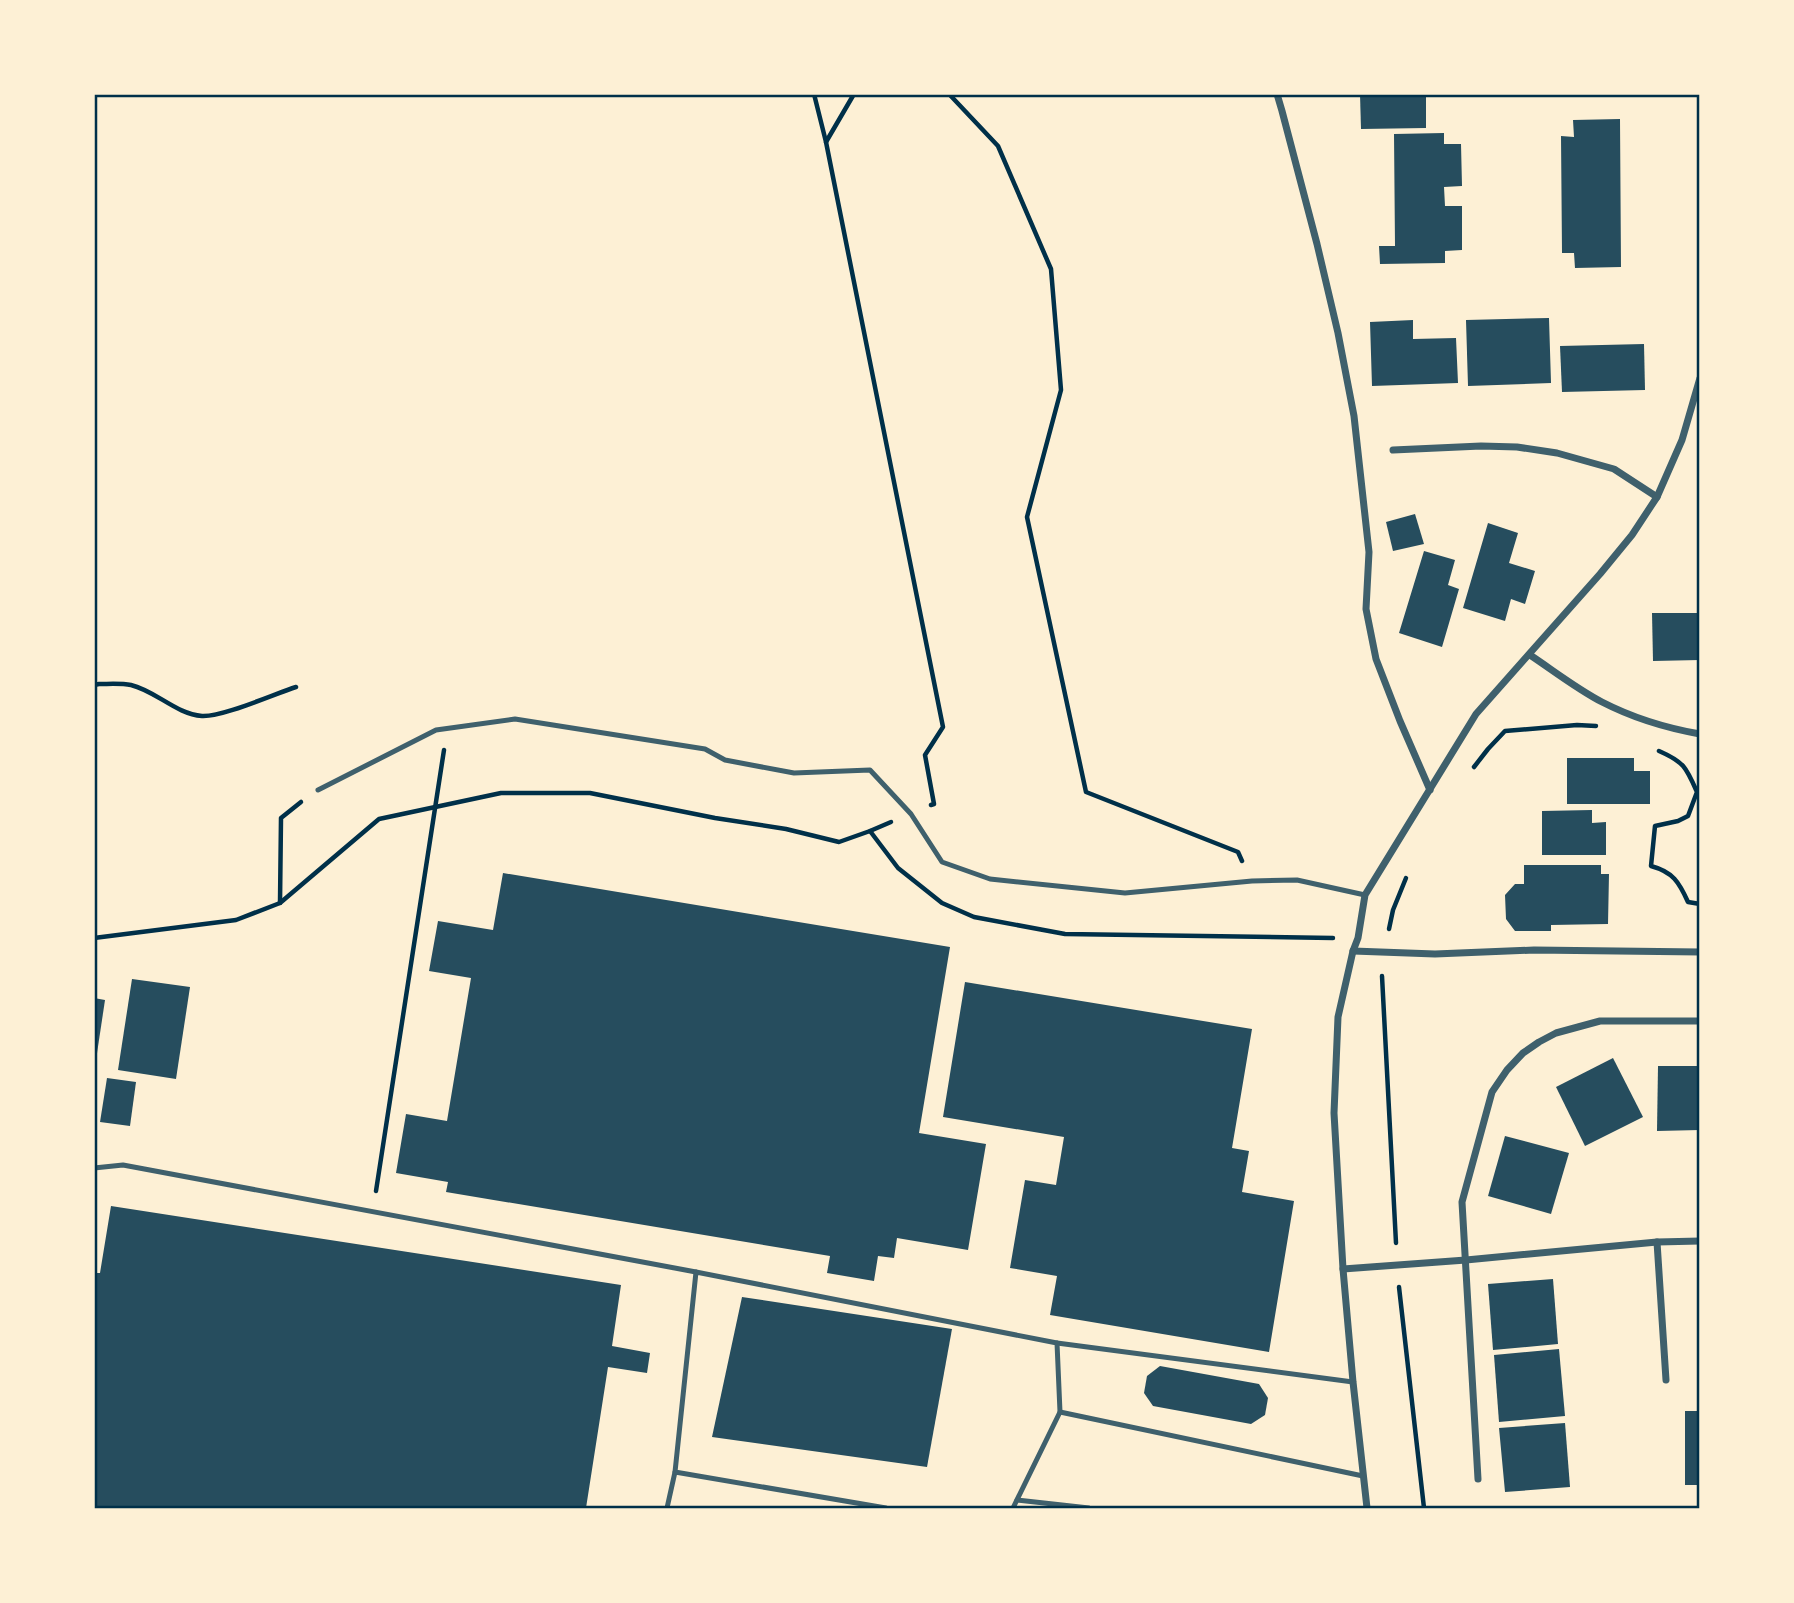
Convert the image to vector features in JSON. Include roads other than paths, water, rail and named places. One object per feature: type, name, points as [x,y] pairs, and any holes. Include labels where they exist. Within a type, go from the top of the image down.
[{"type":"street","points":[[1276,94],[1317,244],[1354,416],[1369,552],[1366,609],[1376,659],[1430,790]]},
{"type":"street","points":[[1367,1508],[1343,1269],[1334,1113],[1338,1017],[1358,938],[1365,895],[1476,714],[1632,535],[1657,496],[1682,440],[1699,378]]},
{"type":"street","points":[[1393,450],[1493,446],[1557,453],[1614,469],[1657,496]]},
{"type":"street","points":[[1530,655],[1604,704],[1672,729],[1699,734]]},
{"type":"street","points":[[1353,951],[1435,954],[1534,950],[1699,952]]},
{"type":"street","points":[[1478,1479],[1462,1202],[1492,1092],[1523,1053],[1556,1033],[1600,1021],[1699,1021]]},
{"type":"street","points":[[1343,1269],[1657,1242],[1699,1241]]},
{"type":"street","points":[[1657,1242],[1666,1380]]},
{"type":"lane","points":[[317,790],[436,730],[515,719],[705,749],[725,760],[794,774],[870,770],[911,814],[942,862],[990,880],[1125,893],[1252,881],[1297,880],[1365,895]]},
{"type":"lane","points":[[94,1168],[123,1165],[696,1272],[1057,1343],[1353,1382]]},
{"type":"lane","points":[[667,1508],[675,1472],[696,1272]]},
{"type":"lane","points":[[1013,1508],[1060,1412],[1057,1343]]},
{"type":"lane","points":[[1060,1412],[1363,1476]]},
{"type":"lane","points":[[675,1472],[886,1508]]},
{"type":"lane","points":[[1017,1500],[1089,1508]]}]
